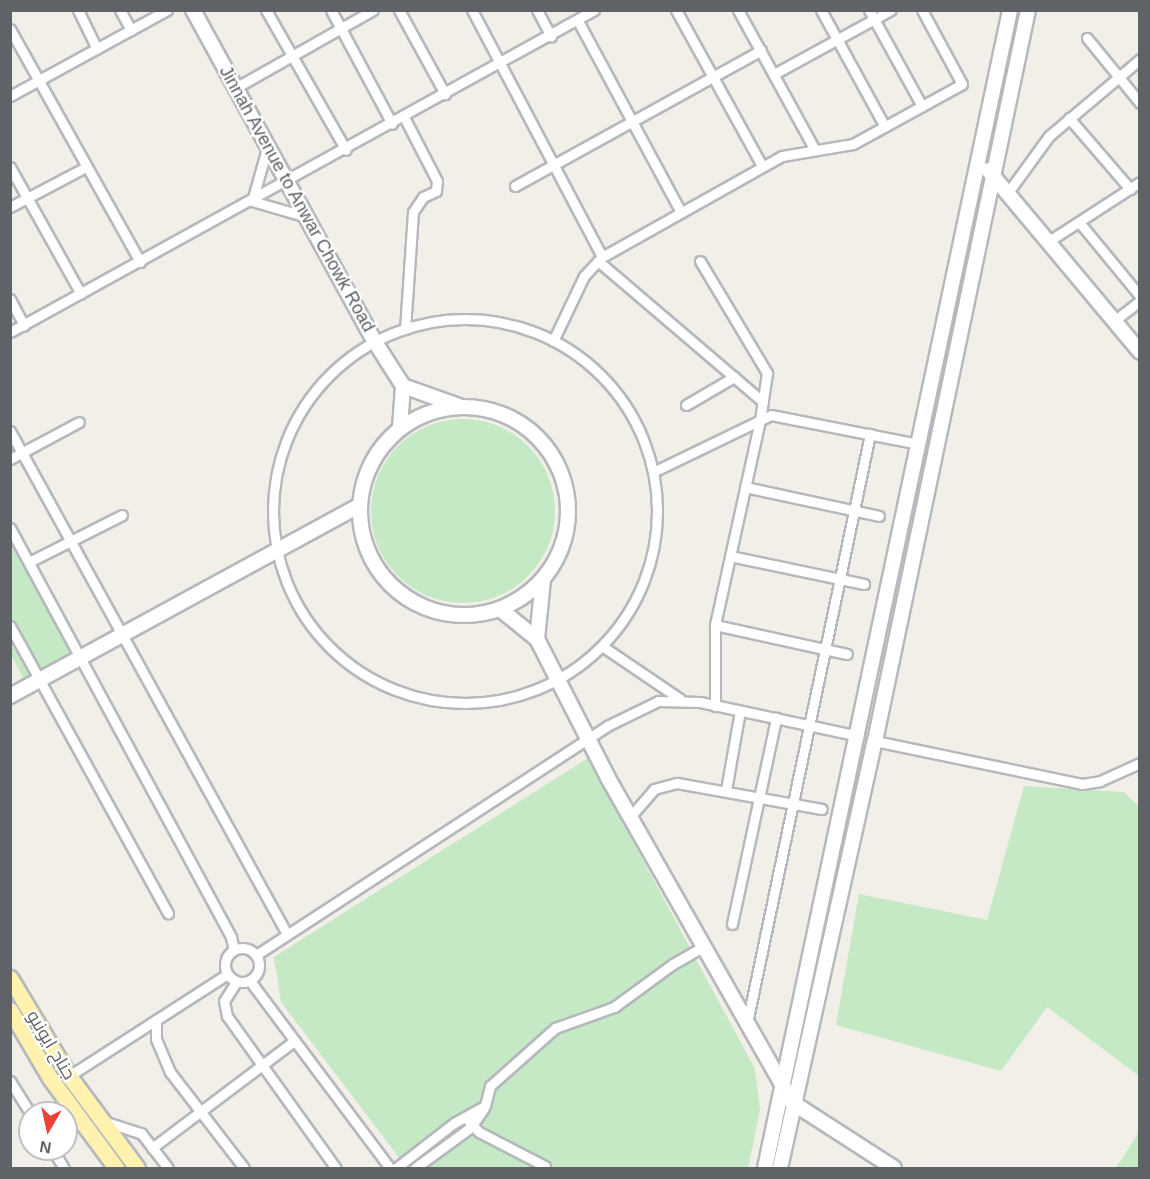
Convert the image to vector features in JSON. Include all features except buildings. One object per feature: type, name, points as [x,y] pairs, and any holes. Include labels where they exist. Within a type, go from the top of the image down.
[{"type":"main road","name":"Jinnah Avenue to Anwar Chowk Road","points":[[193,10],[375,342],[404,386]]},
{"type":"main road","points":[[765,1168],[1010,10]]},
{"type":"main road","points":[[780,1168],[875,741],[1028,10]]},
{"type":"main road","points":[[978,166],[993,172],[1140,352]]},
{"type":"main road","points":[[955,273],[973,277]]},
{"type":"main road","points":[[400,428],[404,386],[461,406],[501,413],[535,434],[559,466],[569,505],[564,545],[543,580],[524,597],[500,609],[466,616],[432,611],[402,595],[378,571],[368,550],[359,506],[370,467],[379,449],[400,428],[429,412],[461,406]]},
{"type":"main road","points":[[10,696],[123,637],[359,506]]},
{"type":"main road","points":[[537,639],[543,580]]},
{"type":"main road","points":[[500,609],[537,639],[630,817],[793,1103],[894,1168]]},
{"type":"main road","points":[[879,632],[896,634]]},
{"type":"main road","name":"جناح ایونیو","points":[[10,978],[69,1076],[137,1168]]},
{"type":"main road","name":"جناح ایونیو","points":[[10,1010],[50,1078],[116,1168]]},
{"type":"street","points":[[78,10],[97,48]]},
{"type":"street","points":[[120,10],[130,30]]},
{"type":"street","points":[[10,96],[167,10]]},
{"type":"street","points":[[266,10],[346,150]]},
{"type":"street","points":[[331,10],[392,124]]},
{"type":"street","points":[[237,87],[373,10]]},
{"type":"street","points":[[399,10],[445,94]]},
{"type":"street","points":[[472,10],[499,64],[555,164],[600,259],[763,402]]},
{"type":"street","points":[[537,10],[551,36]]},
{"type":"street","points":[[10,332],[288,182],[594,10]]},
{"type":"street","points":[[676,10],[762,166]]},
{"type":"street","points":[[738,10],[815,150]]},
{"type":"street","points":[[821,10],[885,127]]},
{"type":"street","points":[[774,74],[838,41],[872,15],[891,10]]},
{"type":"street","points":[[553,341],[584,276],[600,259],[762,166],[783,156],[853,144],[962,84],[922,10]]},
{"type":"street","points":[[872,15],[922,106]]},
{"type":"street","points":[[578,21],[681,212]]},
{"type":"street","points":[[10,29],[141,262]]},
{"type":"street","points":[[1087,38],[1117,78],[1140,103]]},
{"type":"street","points":[[515,186],[761,50]]},
{"type":"street","points":[[1009,191],[1049,136],[1140,59]]},
{"type":"street","points":[[404,117],[437,182],[436,191],[423,197],[413,212],[405,329]]},
{"type":"street","points":[[1069,118],[1130,189]]},
{"type":"street","points":[[252,201],[268,145]]},
{"type":"street","points":[[10,167],[81,294]]},
{"type":"street","points":[[10,207],[86,167]]},
{"type":"street","points":[[1049,241],[1140,182]]},
{"type":"street","points":[[252,201],[307,217]]},
{"type":"street","points":[[1079,222],[1140,298],[1114,321]]},
{"type":"street","points":[[700,261],[766,373],[760,420],[715,625],[715,706]]},
{"type":"street","points":[[10,299],[24,325]]},
{"type":"street","points":[[455,320],[480,320],[505,324],[553,341],[577,356],[618,395],[637,428],[653,472],[656,535],[649,565],[638,595],[602,646],[557,679],[528,693],[464,703],[421,697],[370,678],[320,637],[296,601],[277,551],[274,489],[291,430],[325,379],[375,342],[405,329],[455,320]]},
{"type":"street","points":[[686,405],[734,377]]},
{"type":"street","points":[[653,472],[771,415],[789,416],[919,444]]},
{"type":"street","points":[[10,459],[79,422]]},
{"type":"street","points":[[10,431],[287,934]]},
{"type":"street","points":[[747,1023],[791,802],[810,726],[870,434]]},
{"type":"street","points":[[745,487],[879,516]]},
{"type":"street","points":[[29,562],[122,515]]},
{"type":"street","points":[[10,528],[231,937],[234,950]]},
{"type":"street","points":[[730,556],[864,584]]},
{"type":"street","points":[[715,625],[847,654]]},
{"type":"street","points":[[10,626],[168,914]]},
{"type":"street","points":[[602,646],[680,699]]},
{"type":"street","points":[[256,955],[588,738],[658,701],[680,699],[858,736]]},
{"type":"street","points":[[726,790],[740,711]]},
{"type":"street","points":[[732,924],[776,718]]},
{"type":"street","points":[[875,741],[1072,783],[1100,781],[1140,763]]},
{"type":"street","points":[[630,817],[662,784],[726,790],[822,809]]},
{"type":"street","points":[[415,1168],[471,1127],[485,1106],[490,1086],[555,1028],[614,1007],[673,964],[704,946]]},
{"type":"street","points":[[246,948],[256,955],[258,972],[250,981],[236,982],[226,974],[225,960],[234,950],[246,948]]},
{"type":"street","points":[[69,1076],[226,974]]},
{"type":"street","points":[[250,981],[390,1168]]},
{"type":"street","points":[[236,982],[224,1001],[227,1016],[336,1168]]},
{"type":"street","points":[[156,1020],[156,1039],[170,1071],[243,1168]]},
{"type":"street","points":[[152,1148],[294,1041]]},
{"type":"street","points":[[10,1081],[22,1101]]},
{"type":"street","points":[[396,1168],[465,1117],[485,1106]]},
{"type":"street","points":[[465,1117],[471,1127],[545,1166]]},
{"type":"street","points":[[102,1121],[134,1129],[168,1168]]},
{"type":"green space","points":[[463,419],[498,426],[528,446],[548,476],[555,511],[548,546],[528,576],[498,596],[463,603],[428,596],[398,576],[378,546],[371,511],[378,476],[398,446],[428,426]]},
{"type":"green space","points":[[10,540],[69,648],[68,661],[26,683],[11,655]]},
{"type":"green space","points":[[588,758],[755,1069],[760,1110],[748,1168],[407,1168],[281,1002],[274,957]]},
{"type":"green space","points":[[1024,786],[1124,792],[1139,807],[1139,1076],[1047,1007],[1001,1071],[836,1025],[859,894],[987,920]]},
{"type":"green space","points":[[1139,1132],[1139,1168],[1116,1168]]}]
